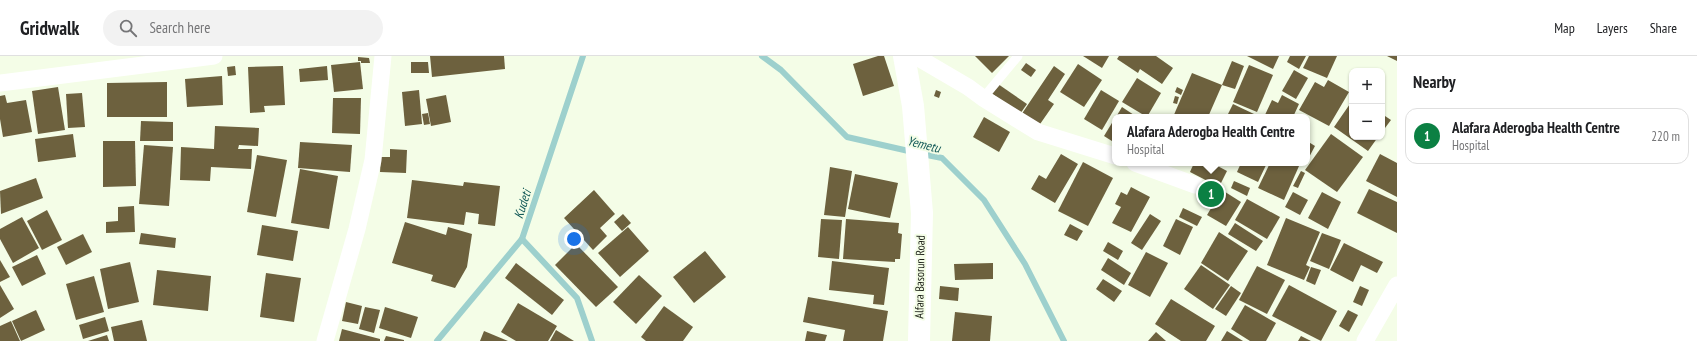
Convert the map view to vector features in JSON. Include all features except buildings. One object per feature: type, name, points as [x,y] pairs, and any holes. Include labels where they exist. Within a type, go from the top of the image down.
[{"type":"street","points":[[0,83],[214,56]]},
{"type":"street","points":[[324,341],[357,230],[373,160],[383,56]]},
{"type":"street","name":"Alfara Basorun Road","points":[[904,56],[913,106],[922,213],[919,341]]},
{"type":"street","points":[[915,56],[968,87],[1038,132],[1112,155]]},
{"type":"street","points":[[1143,166],[1195,185]]},
{"type":"street","points":[[1365,341],[1397,285]]},
{"type":"lane","points":[[983,98],[1018,56]]},
{"type":"waterway","name":"Kudeti","points":[[437,341],[522,239],[583,56]]},
{"type":"waterway","name":"Yemetu","points":[[762,56],[781,70],[847,137],[913,152]]},
{"type":"waterway","name":"Yemetu","points":[[922,154],[942,158],[984,200],[1025,264],[1064,341]]},
{"type":"waterway","name":"Kudeti","points":[[522,239],[577,298],[592,341]]},
{"type":"place","name":"Alafara Aderogba Health Centre","points":[[1211,194]]}]
